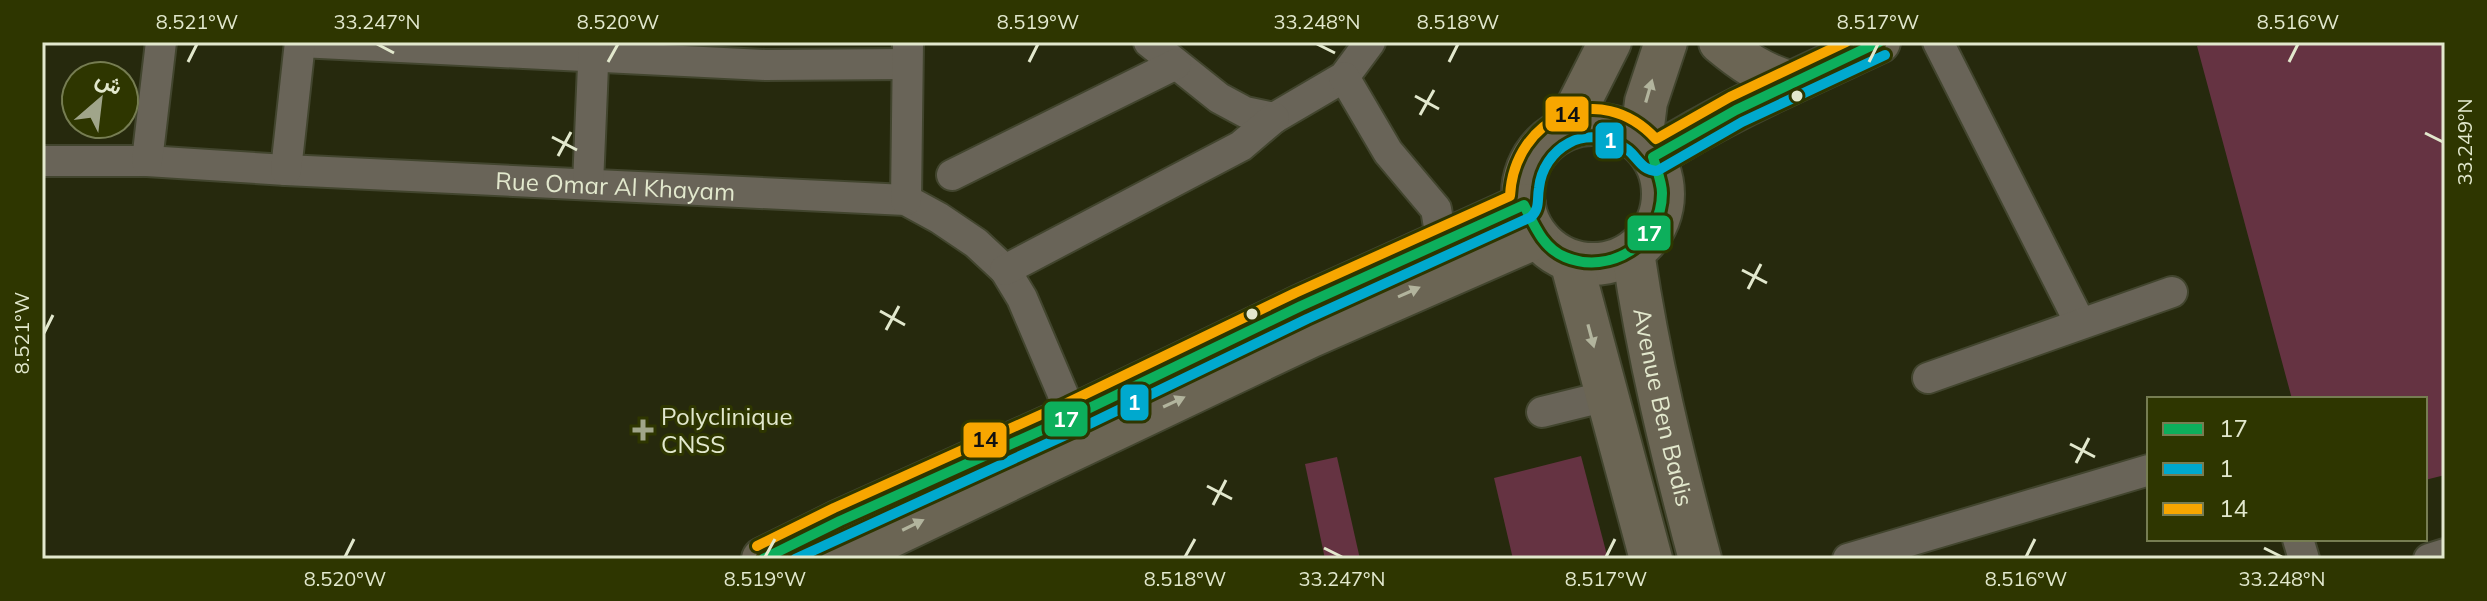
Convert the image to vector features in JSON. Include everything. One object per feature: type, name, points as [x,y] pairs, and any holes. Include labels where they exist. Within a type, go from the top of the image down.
[{"type":"main road","points":[[1566,129],[1610,42]]},
{"type":"main road","points":[[1647,150],[1613,126],[1597,123],[1581,124],[1552,136],[1531,159],[1523,189],[1530,221],[1547,247],[1571,261],[1592,264],[1614,261],[1633,252],[1654,230],[1664,201],[1663,186],[1647,150],[1646,102],[1666,42]]},
{"type":"main road","points":[[1720,42],[1764,74],[1789,82]]},
{"type":"main road","points":[[1647,150],[1699,130],[1789,82],[1879,42]]},
{"type":"main road","points":[[763,559],[839,546],[1078,430],[1301,306],[1442,244],[1530,221]]},
{"type":"main road","points":[[1078,430],[1323,330],[1530,221]]},
{"type":"main road","name":"Avenue Ben Badis","points":[[1633,252],[1672,450],[1700,559]]},
{"type":"main road","name":"Avenue Ben Badis","points":[[1571,261],[1651,559]]},
{"type":"main road","points":[[1623,458],[1672,450]]},
{"type":"street","points":[[147,161],[161,42]]},
{"type":"street","points":[[286,170],[300,42],[593,50],[907,53],[906,200]]},
{"type":"street","points":[[1149,42],[1219,98],[1245,112],[1274,118]]},
{"type":"street","points":[[1005,270],[1241,146],[1274,118],[1344,77],[1370,42]]},
{"type":"street","points":[[1938,42],[2080,323]]},
{"type":"street","points":[[588,184],[593,50]]},
{"type":"street","points":[[952,175],[1176,64]]},
{"type":"street","points":[[1344,77],[1388,152],[1436,209],[1442,244]]},
{"type":"street","name":"Rue Omar Al Khayam","points":[[42,161],[147,161],[906,200],[976,243],[1005,270],[1022,298],[1078,430]]},
{"type":"street","points":[[1928,378],[2172,292]]},
{"type":"street","points":[[1542,412],[1607,396]]},
{"type":"street","points":[[1848,559],[2147,471]]},
{"type":"street","points":[[2429,559],[2445,554]]},
{"type":"shaded area","points":[[2212,42],[2445,42],[2445,475],[2427,480],[2427,397],[2291,397],[2197,46]]},
{"type":"shaded area","points":[[1581,456],[1608,559],[1513,559],[1494,478]]},
{"type":"shaded area","points":[[1337,457],[1360,559],[1325,559],[1305,464]]},
{"type":"transit line","name":"14","points":[[757,546],[1067,403],[1295,293],[1510,196],[1515,168],[1527,145],[1543,127],[1564,115],[1586,109],[1610,111],[1634,121],[1656,139],[1730,97],[1846,42]]},
{"type":"transit line","name":"17","points":[[763,559],[1073,416],[1301,306],[1524,205],[1540,235],[1557,253],[1582,262],[1615,258],[1643,240],[1660,211],[1662,189],[1653,157],[1736,110],[1879,42]]},
{"type":"transit line","name":"1","points":[[795,559],[1531,217],[1537,207],[1545,168],[1557,151],[1569,143],[1591,137],[1607,139],[1628,150],[1648,169],[1657,171],[1742,122],[1885,55]]},
{"type":"place","name":"Polyclinique CNSS","points":[[643,430]]}]
